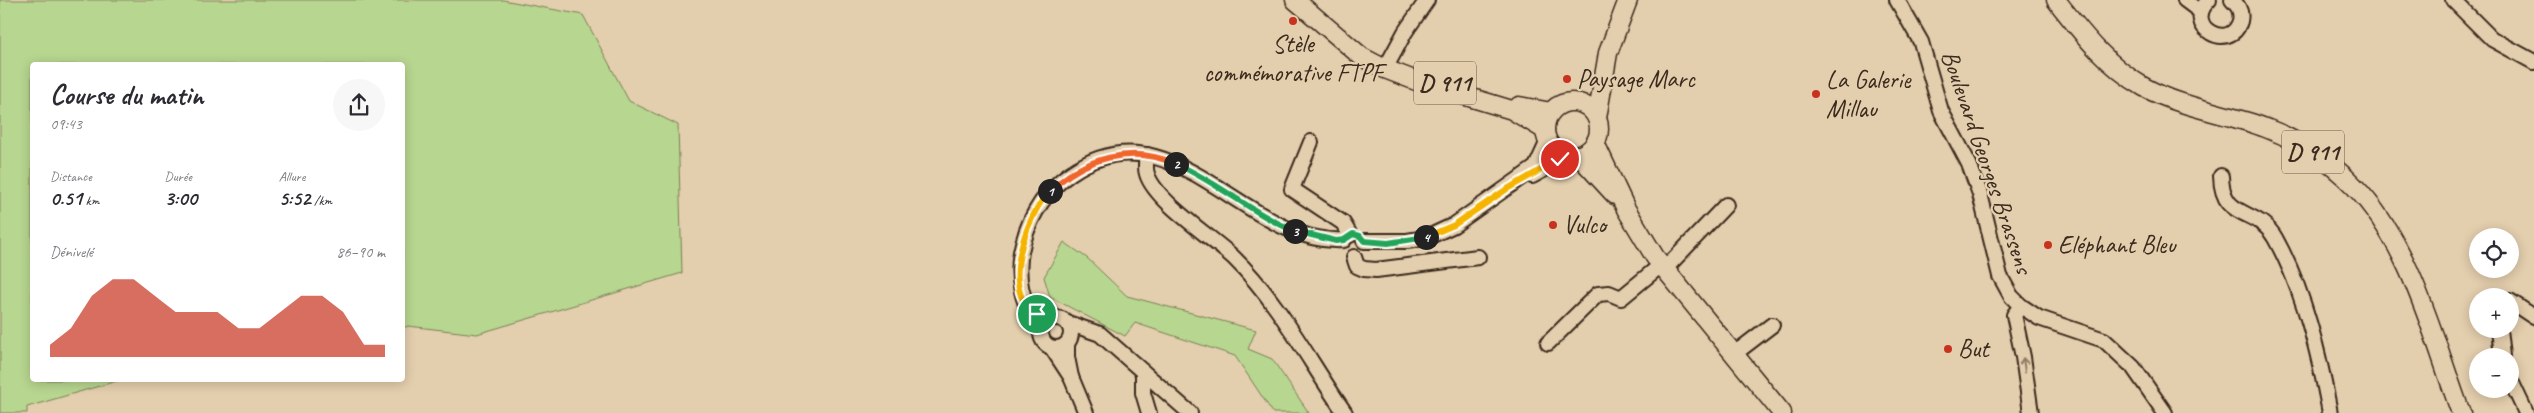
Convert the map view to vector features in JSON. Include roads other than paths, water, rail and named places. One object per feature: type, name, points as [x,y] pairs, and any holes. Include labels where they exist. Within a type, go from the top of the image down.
[{"type":"main road","points":[[1572,155],[1588,151],[1596,143],[1599,133],[1597,118],[1604,72],[1615,32],[1628,0]]},
{"type":"main road","name":"D 911","points":[[2056,0],[2104,57],[2132,80],[2165,96],[2280,134],[2317,155],[2354,185],[2389,232],[2404,260],[2461,413]]},
{"type":"main road","name":"D 911","points":[[1299,4],[1343,41],[1363,48],[1387,65],[1419,82],[1512,110],[1547,136]]},
{"type":"main road","name":"D 911","points":[[1387,65],[1530,110],[1551,112]]},
{"type":"main road","points":[[1582,103],[1596,90],[1604,72]]},
{"type":"main road","points":[[1597,118],[1591,109],[1582,103],[1565,103],[1551,112],[1546,121],[1547,136],[1555,150],[1572,155],[1626,209]]},
{"type":"main road","points":[[1596,143],[1626,209],[1662,267],[1734,354],[1776,411]]},
{"type":"street","points":[[1387,65],[1405,32],[1427,0]]},
{"type":"street","name":"Boulevard Georges Brassens","points":[[1898,0],[1922,42],[1941,111],[1969,164],[1980,194],[2000,276],[2011,296],[2021,306],[2047,322],[2104,340],[2133,367],[2165,413]]},
{"type":"street","points":[[2185,0],[2206,6],[2202,21],[2207,31],[2219,36],[2232,32],[2240,22],[2240,10],[2232,0]]},
{"type":"street","points":[[2453,0],[2492,39],[2534,62]]},
{"type":"street","points":[[1089,330],[1058,349],[1045,344],[1041,332],[1023,300],[1020,287],[1020,252],[1027,228],[1046,195],[1078,168],[1101,159],[1122,155],[1146,155],[1168,160],[1189,170],[1272,222],[1324,240],[1353,245],[1388,243],[1426,238],[1442,232],[1507,189],[1536,167],[1547,136]]},
{"type":"street","points":[[1311,142],[1292,189],[1343,222],[1353,245],[1357,266],[1376,270],[1478,257]]},
{"type":"street","points":[[1146,155],[1147,176],[1153,184],[1169,203],[1219,245],[1252,278],[1345,413]]},
{"type":"street","points":[[1507,189],[1572,155]]},
{"type":"street","points":[[2220,176],[2221,193],[2224,199],[2235,208],[2262,223],[2274,236],[2298,292],[2321,364],[2330,413]]},
{"type":"street","points":[[1548,343],[1598,294],[1609,293],[1621,298],[1662,267],[1726,205]]},
{"type":"street","points":[[1023,300],[1037,314],[1052,319],[1061,319],[1068,324],[1100,334],[1190,413]]},
{"type":"street","points":[[2021,306],[2014,315],[2014,324],[2023,357],[2031,413]]},
{"type":"street","points":[[2519,307],[2534,316]]},
{"type":"street","points":[[1041,332],[1044,324],[1052,319]]},
{"type":"street","points":[[1068,324],[1070,328],[1067,357],[1071,377]]},
{"type":"street","points":[[1734,354],[1772,325]]},
{"type":"street","points":[[1052,348],[1071,377],[1086,413]]},
{"type":"street","points":[[1143,372],[1143,393],[1149,413]]},
{"type":"street","points":[[2519,398],[2526,413]]},
{"type":"place","name":"Stèle commémorative FTPF","points":[[1293,21]]},
{"type":"place","name":"Paysage Marc","points":[[1567,79]]},
{"type":"place","name":"La Galerie Millau","points":[[1816,94]]},
{"type":"place","name":"Vulco","points":[[1553,225]]},
{"type":"place","name":"Eléphant Bleu","points":[[2048,245]]},
{"type":"place","name":"But","points":[[1948,349]]}]
